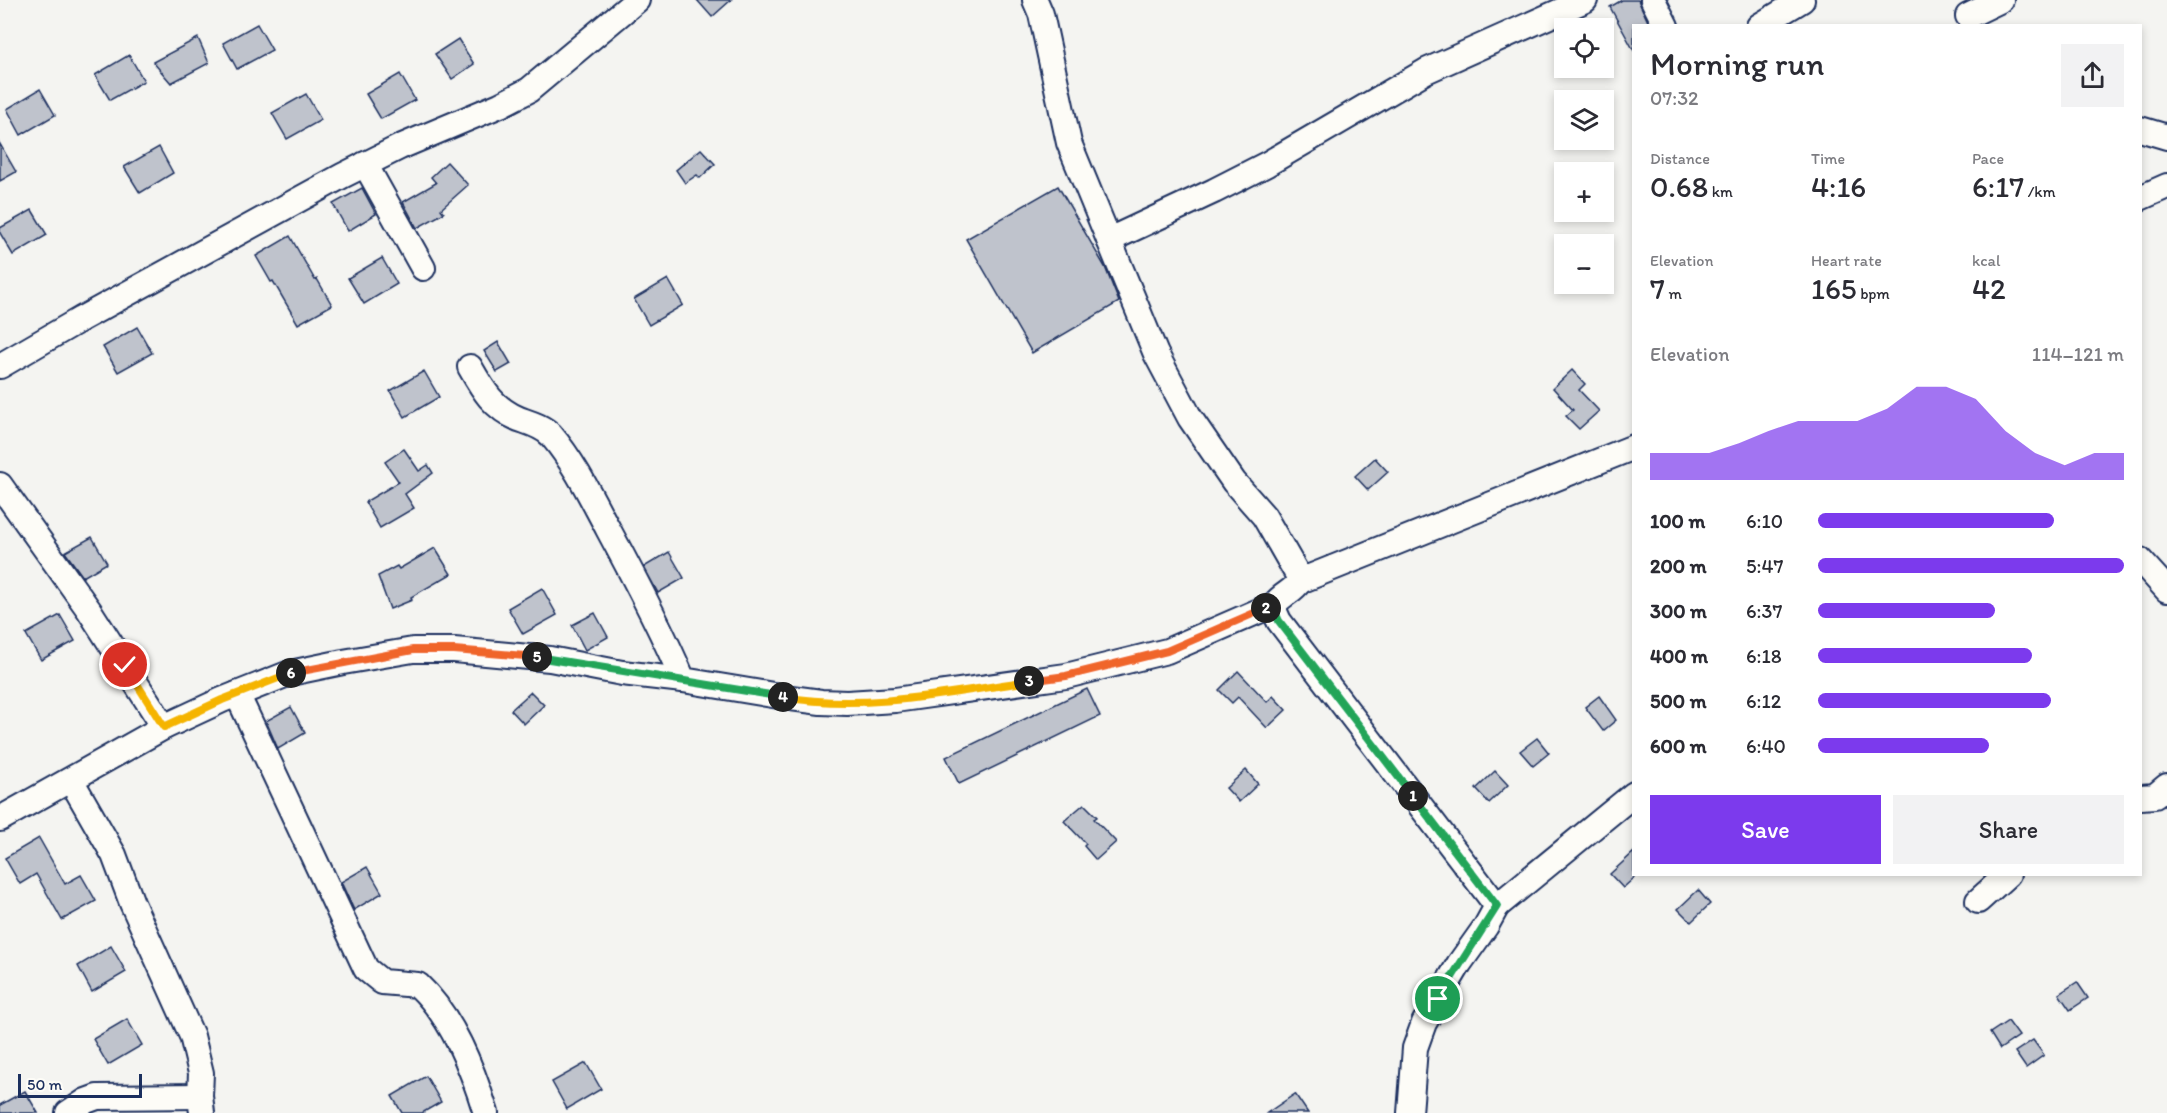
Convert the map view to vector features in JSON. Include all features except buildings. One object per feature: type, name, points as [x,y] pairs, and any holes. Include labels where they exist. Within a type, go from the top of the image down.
[{"type":"street","points":[[0,366],[81,319],[365,164],[529,90],[637,0]]},
{"type":"street","points":[[1035,0],[1041,14],[1069,143],[1156,354],[1190,418],[1234,482],[1264,516],[1300,581]]},
{"type":"street","points":[[1109,240],[1267,164],[1426,71],[1585,0]]},
{"type":"street","points":[[1653,0],[1665,24]]},
{"type":"street","points":[[1762,24],[1802,0]]},
{"type":"street","points":[[1967,14],[2001,0]]},
{"type":"street","points":[[2142,130],[2167,136]]},
{"type":"street","points":[[365,164],[423,268]]},
{"type":"street","points":[[2142,197],[2167,186]]},
{"type":"street","points":[[470,367],[486,396],[517,418],[535,424],[549,434],[560,447],[588,490],[652,610],[683,680]]},
{"type":"street","points":[[0,819],[164,727],[237,694],[290,673],[413,650],[454,650],[550,659],[622,673],[683,680],[821,702],[895,700],[1066,676],[1167,651],[1275,604],[1284,595],[1294,590],[1300,581],[1632,448]]},
{"type":"street","points":[[0,485],[89,610],[164,727]]},
{"type":"street","points":[[2142,562],[2167,590]]},
{"type":"street","points":[[1275,604],[1275,612],[1279,621],[1497,906]]},
{"type":"street","points":[[237,694],[366,969],[382,982],[418,985],[436,1003],[476,1082],[486,1113]]},
{"type":"street","points":[[68,1113],[86,1101],[97,1097],[201,1105],[201,1072],[192,1036],[132,903],[114,855],[71,780]]},
{"type":"street","points":[[2142,797],[2155,796],[2167,786]]},
{"type":"street","points":[[1410,1113],[1415,1048],[1424,1023],[1497,906],[1632,796]]},
{"type":"street","points":[[1978,901],[2006,876]]},
{"type":"route","points":[[125,665],[164,727],[222,700],[290,673],[413,650],[454,650],[550,659],[622,673],[683,680],[790,698],[847,703],[895,700],[1066,676],[1167,651],[1275,604],[1274,608],[1279,621],[1497,906],[1438,999]]}]
